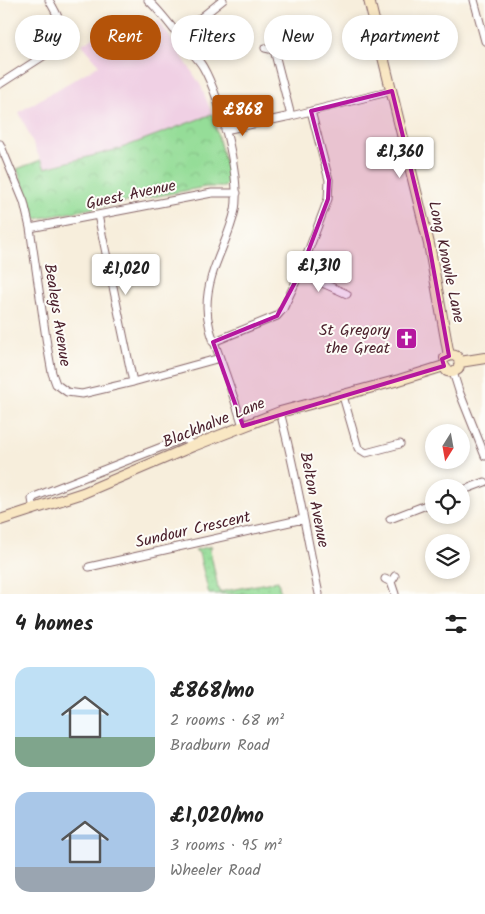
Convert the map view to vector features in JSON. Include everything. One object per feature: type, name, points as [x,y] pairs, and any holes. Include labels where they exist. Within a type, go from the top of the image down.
[{"type":"main road","name":"Long Knowle Lane","points":[[369,0],[429,244],[450,356]]},
{"type":"main road","points":[[450,356],[457,356],[460,362],[458,369],[453,372],[447,371],[444,366],[444,360],[450,356]]},
{"type":"main road","points":[[460,362],[485,358]]},
{"type":"main road","name":"Blackhalve Lane","points":[[0,520],[83,493],[193,446],[280,412],[343,396],[444,366]]},
{"type":"street","points":[[0,84],[59,46],[63,37],[62,26],[49,0]]},
{"type":"street","points":[[148,0],[158,9],[171,27]]},
{"type":"street","points":[[204,15],[223,0]]},
{"type":"street","points":[[474,0],[485,41]]},
{"type":"street","points":[[197,60],[212,87],[235,172],[237,193],[231,226],[215,263],[208,286],[207,309],[209,330],[243,426]]},
{"type":"street","points":[[280,60],[292,116]]},
{"type":"street","points":[[225,130],[311,112],[392,91]]},
{"type":"street","points":[[213,342],[277,316],[283,309],[300,273],[328,199],[330,180],[311,112]]},
{"type":"street","name":"Bealeys Avenue","points":[[0,144],[24,202],[30,228],[52,373],[56,384],[67,392],[82,394],[220,358]]},
{"type":"street","name":"Guest Avenue","points":[[30,228],[212,193],[237,193]]},
{"type":"street","points":[[98,215],[133,382]]},
{"type":"street","points":[[300,273],[347,294]]},
{"type":"street","points":[[453,372],[485,456]]},
{"type":"street","points":[[343,396],[358,448],[366,453],[400,444]]},
{"type":"street","name":"Belton Avenue","points":[[280,412],[291,452],[319,594]]},
{"type":"street","points":[[470,488],[485,482]]},
{"type":"street","points":[[390,519],[425,505]]},
{"type":"street","name":"Sundour Crescent","points":[[89,567],[303,519]]},
{"type":"street","points":[[390,579],[395,594]]},
{"type":"highlighted area","points":[[392,91],[429,244],[449,356],[442,359],[444,366],[243,426],[213,342],[277,316],[300,273],[328,199],[329,180],[311,111]]},
{"type":"shaded area","points":[[161,23],[171,39],[171,60],[184,60],[201,86],[212,114],[119,149],[44,168],[19,112],[99,65],[95,60],[161,60]]},
{"type":"shaded area","points":[[90,39],[90,54],[82,44]]},
{"type":"green space","points":[[212,114],[230,181],[224,187],[205,187],[36,219],[17,169],[41,160],[45,168],[119,149]]},
{"type":"green space","points":[[212,546],[210,550],[219,592],[278,581],[281,594],[209,594],[199,553],[195,550]]},
{"type":"place","name":"St Gregory the Great","points":[[406,339]]}]
